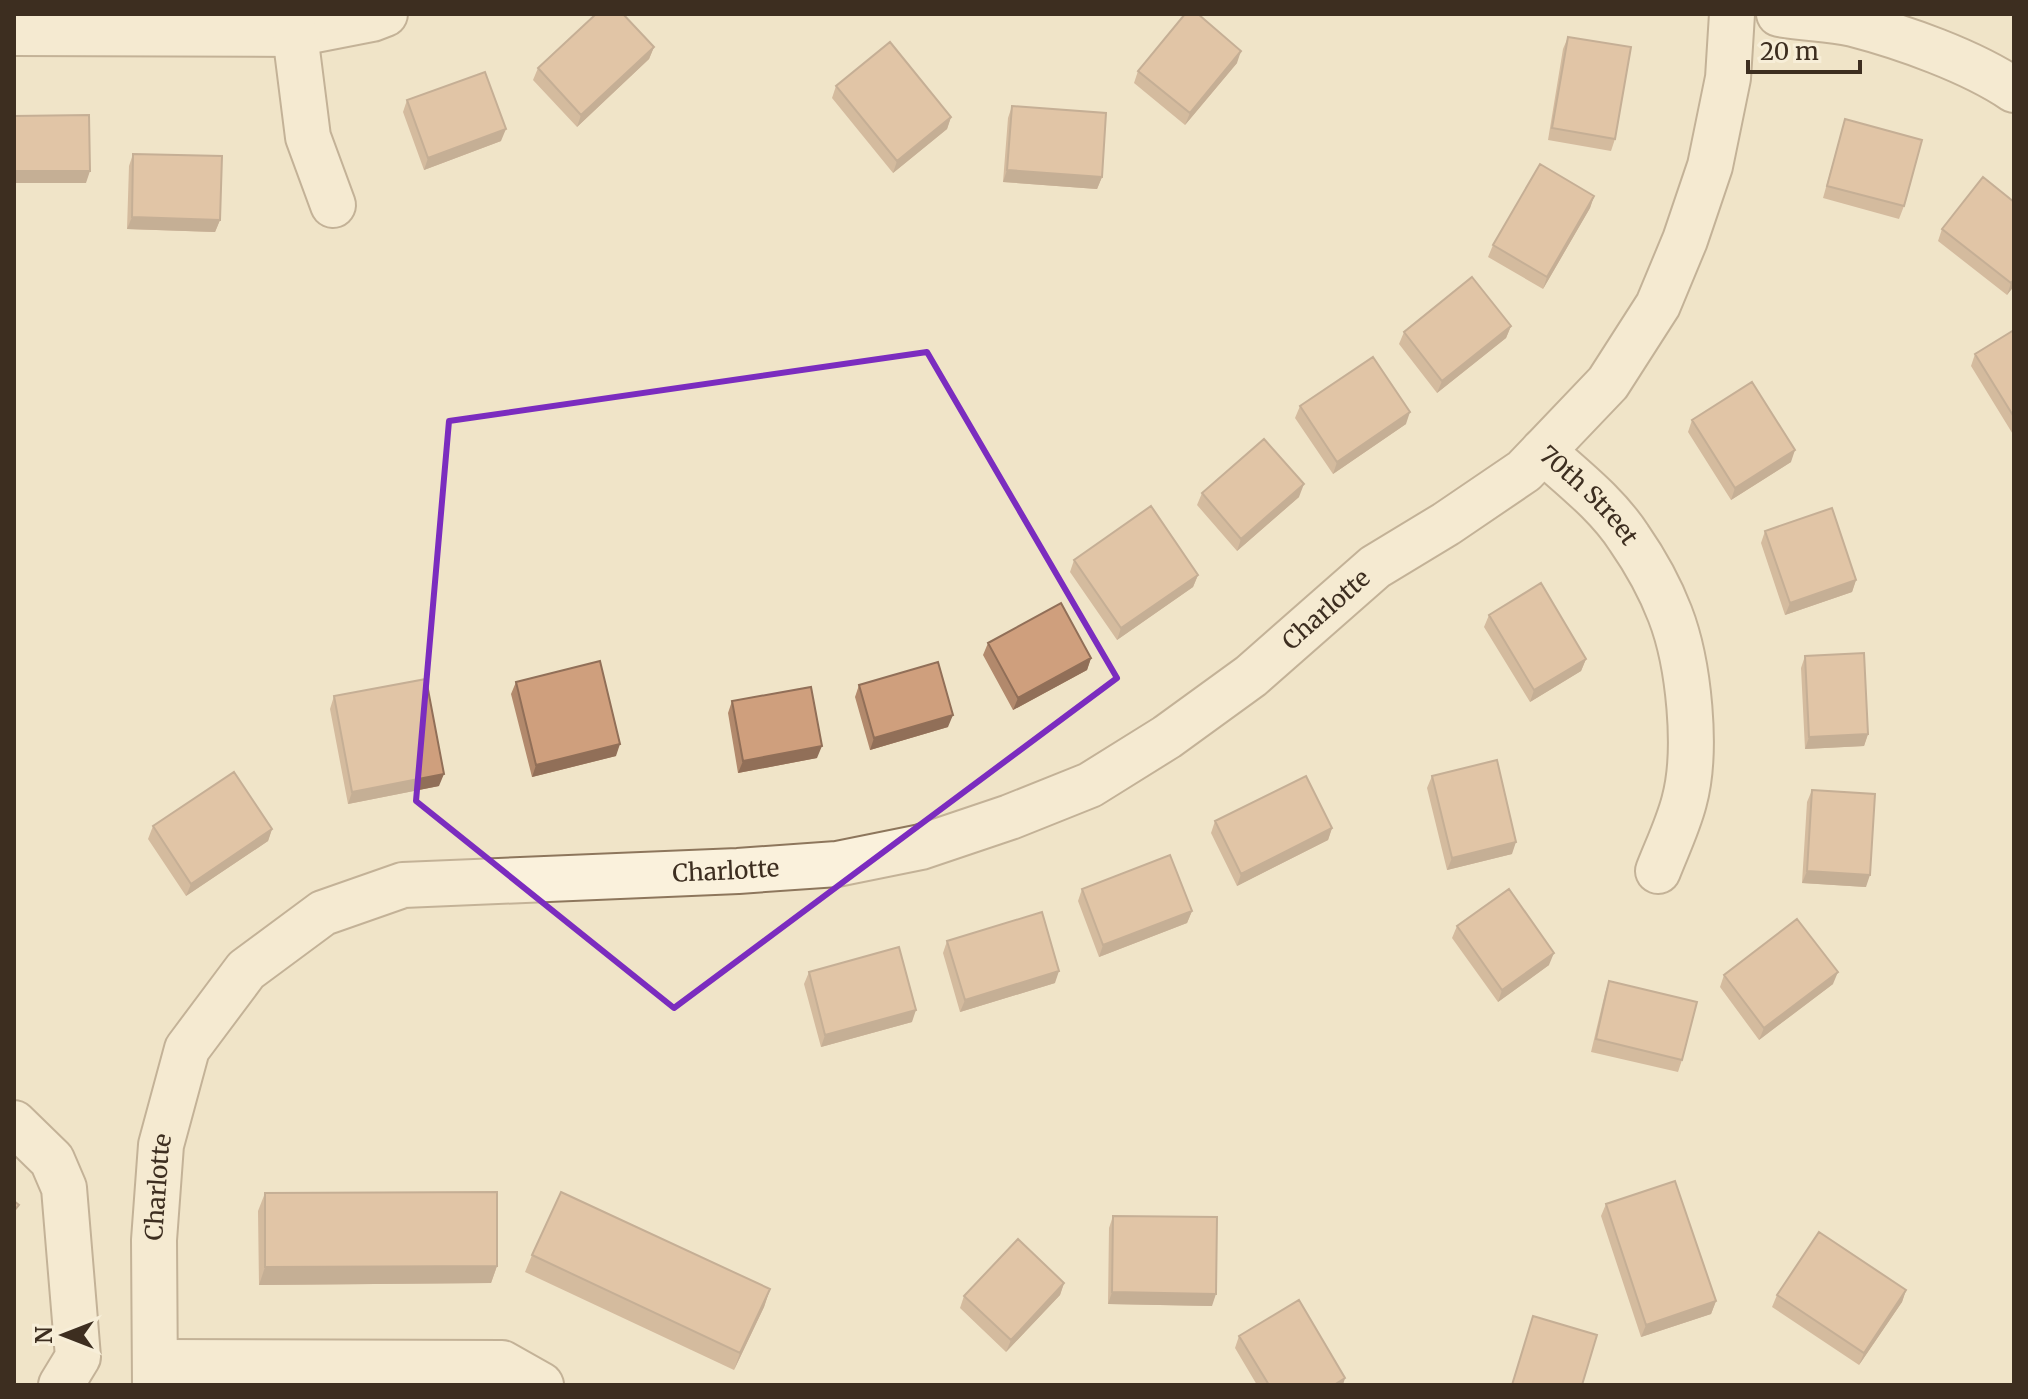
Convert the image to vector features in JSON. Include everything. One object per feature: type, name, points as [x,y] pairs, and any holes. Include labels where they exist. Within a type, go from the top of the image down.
[{"type":"street","points":[[14,33],[295,34],[385,14]]},
{"type":"street","name":"70th Street","points":[[1658,871],[1685,801],[1691,755],[1690,707],[1670,614],[1628,536],[1591,494],[1543,451],[1608,383],[1658,305],[1685,240],[1710,166],[1728,78],[1732,14]]},
{"type":"street","points":[[1779,14],[1851,23],[1899,38],[1953,58],[2014,90]]},
{"type":"street","points":[[295,34],[308,137],[333,205]]},
{"type":"street","name":"Charlotte","points":[[155,1373],[154,1240],[161,1145],[187,1049],[246,970],[323,913],[403,885],[837,864],[921,847],[1010,817],[1090,785],[1167,737],[1251,676],[1375,567],[1524,471],[1543,451]]},
{"type":"street","points":[[14,1123],[52,1160],[64,1188],[78,1357],[61,1385]]},
{"type":"street","points":[[155,1373],[284,1373],[502,1363],[541,1385]]},
{"type":"highlighted area","points":[[927,352],[1117,678],[674,1008],[416,801],[449,421]]},
{"type":"building","points":[[596,14],[623,14],[654,47],[581,115],[538,68]]},
{"type":"building","points":[[1185,14],[1198,14],[1241,51],[1190,113],[1138,71]]},
{"type":"building","points":[[1568,37],[1631,47],[1615,139],[1552,128]]},
{"type":"building","points":[[890,42],[951,117],[897,161],[836,86]]},
{"type":"building","points":[[485,72],[506,129],[428,158],[407,100]]},
{"type":"building","points":[[1012,106],[1106,113],[1102,177],[1007,170]]},
{"type":"building","points":[[89,115],[90,171],[14,171],[14,116]]},
{"type":"building","points":[[1845,119],[1922,140],[1904,206],[1827,186]]},
{"type":"building","points":[[133,154],[222,156],[220,220],[132,217]]},
{"type":"building","points":[[1540,164],[1594,196],[1547,277],[1493,245]]},
{"type":"building","points":[[1983,177],[2014,202],[2014,279],[2011,283],[1942,229]]},
{"type":"building","points":[[1472,277],[1511,326],[1442,381],[1404,332]]},
{"type":"building","points":[[2014,330],[2014,417],[1975,354]]},
{"type":"building","points":[[1373,357],[1410,412],[1337,462],[1300,406]]},
{"type":"building","points":[[1752,382],[1795,450],[1735,488],[1692,420]]},
{"type":"building","points":[[1264,439],[1304,484],[1241,539],[1202,493]]},
{"type":"building","points":[[1151,506],[1198,575],[1121,628],[1074,560]]},
{"type":"building","points":[[1832,508],[1856,580],[1790,603],[1765,531]]},
{"type":"building","points":[[1541,583],[1586,659],[1534,690],[1489,615]]},
{"type":"building","points":[[1061,603],[1091,658],[1018,698],[988,643]]},
{"type":"building","points":[[1864,653],[1868,734],[1809,737],[1805,656]]},
{"type":"building","points":[[600,661],[620,744],[536,765],[516,682]]},
{"type":"building","points":[[938,662],[953,715],[874,738],[859,685]]},
{"type":"building","points":[[426,679],[444,774],[352,792],[334,696]]},
{"type":"building","points":[[811,687],[822,746],[743,761],[732,701]]},
{"type":"building","points":[[1497,760],[1516,842],[1452,858],[1432,776]]},
{"type":"building","points":[[234,772],[272,829],[191,884],[153,826]]},
{"type":"building","points":[[1306,776],[1332,828],[1241,874],[1215,821]]},
{"type":"building","points":[[1812,790],[1875,794],[1870,875],[1807,871]]},
{"type":"building","points":[[1170,855],[1192,911],[1103,945],[1082,889]]},
{"type":"building","points":[[1509,889],[1554,953],[1502,990],[1457,926]]},
{"type":"building","points":[[1042,912],[1059,971],[965,1000],[947,941]]},
{"type":"building","points":[[1797,919],[1838,972],[1764,1028],[1724,975]]},
{"type":"building","points":[[899,947],[916,1010],[825,1035],[809,972]]},
{"type":"building","points":[[1609,981],[1697,1002],[1682,1060],[1596,1039]]},
{"type":"building","points":[[1675,1181],[1716,1301],[1646,1325],[1606,1204]]},
{"type":"building","points":[[497,1192],[497,1266],[265,1267],[265,1193]]},
{"type":"building","points":[[561,1192],[770,1289],[740,1353],[532,1255]]},
{"type":"building","points":[[1113,1216],[1217,1217],[1216,1294],[1112,1292]]},
{"type":"building","points":[[1819,1232],[1906,1290],[1864,1353],[1777,1295]]},
{"type":"building","points":[[1018,1239],[1064,1283],[1011,1340],[964,1296]]},
{"type":"building","points":[[1299,1300],[1345,1378],[1334,1385],[1269,1385],[1239,1336]]},
{"type":"building","points":[[1533,1316],[1597,1335],[1582,1385],[1512,1385]]}]
